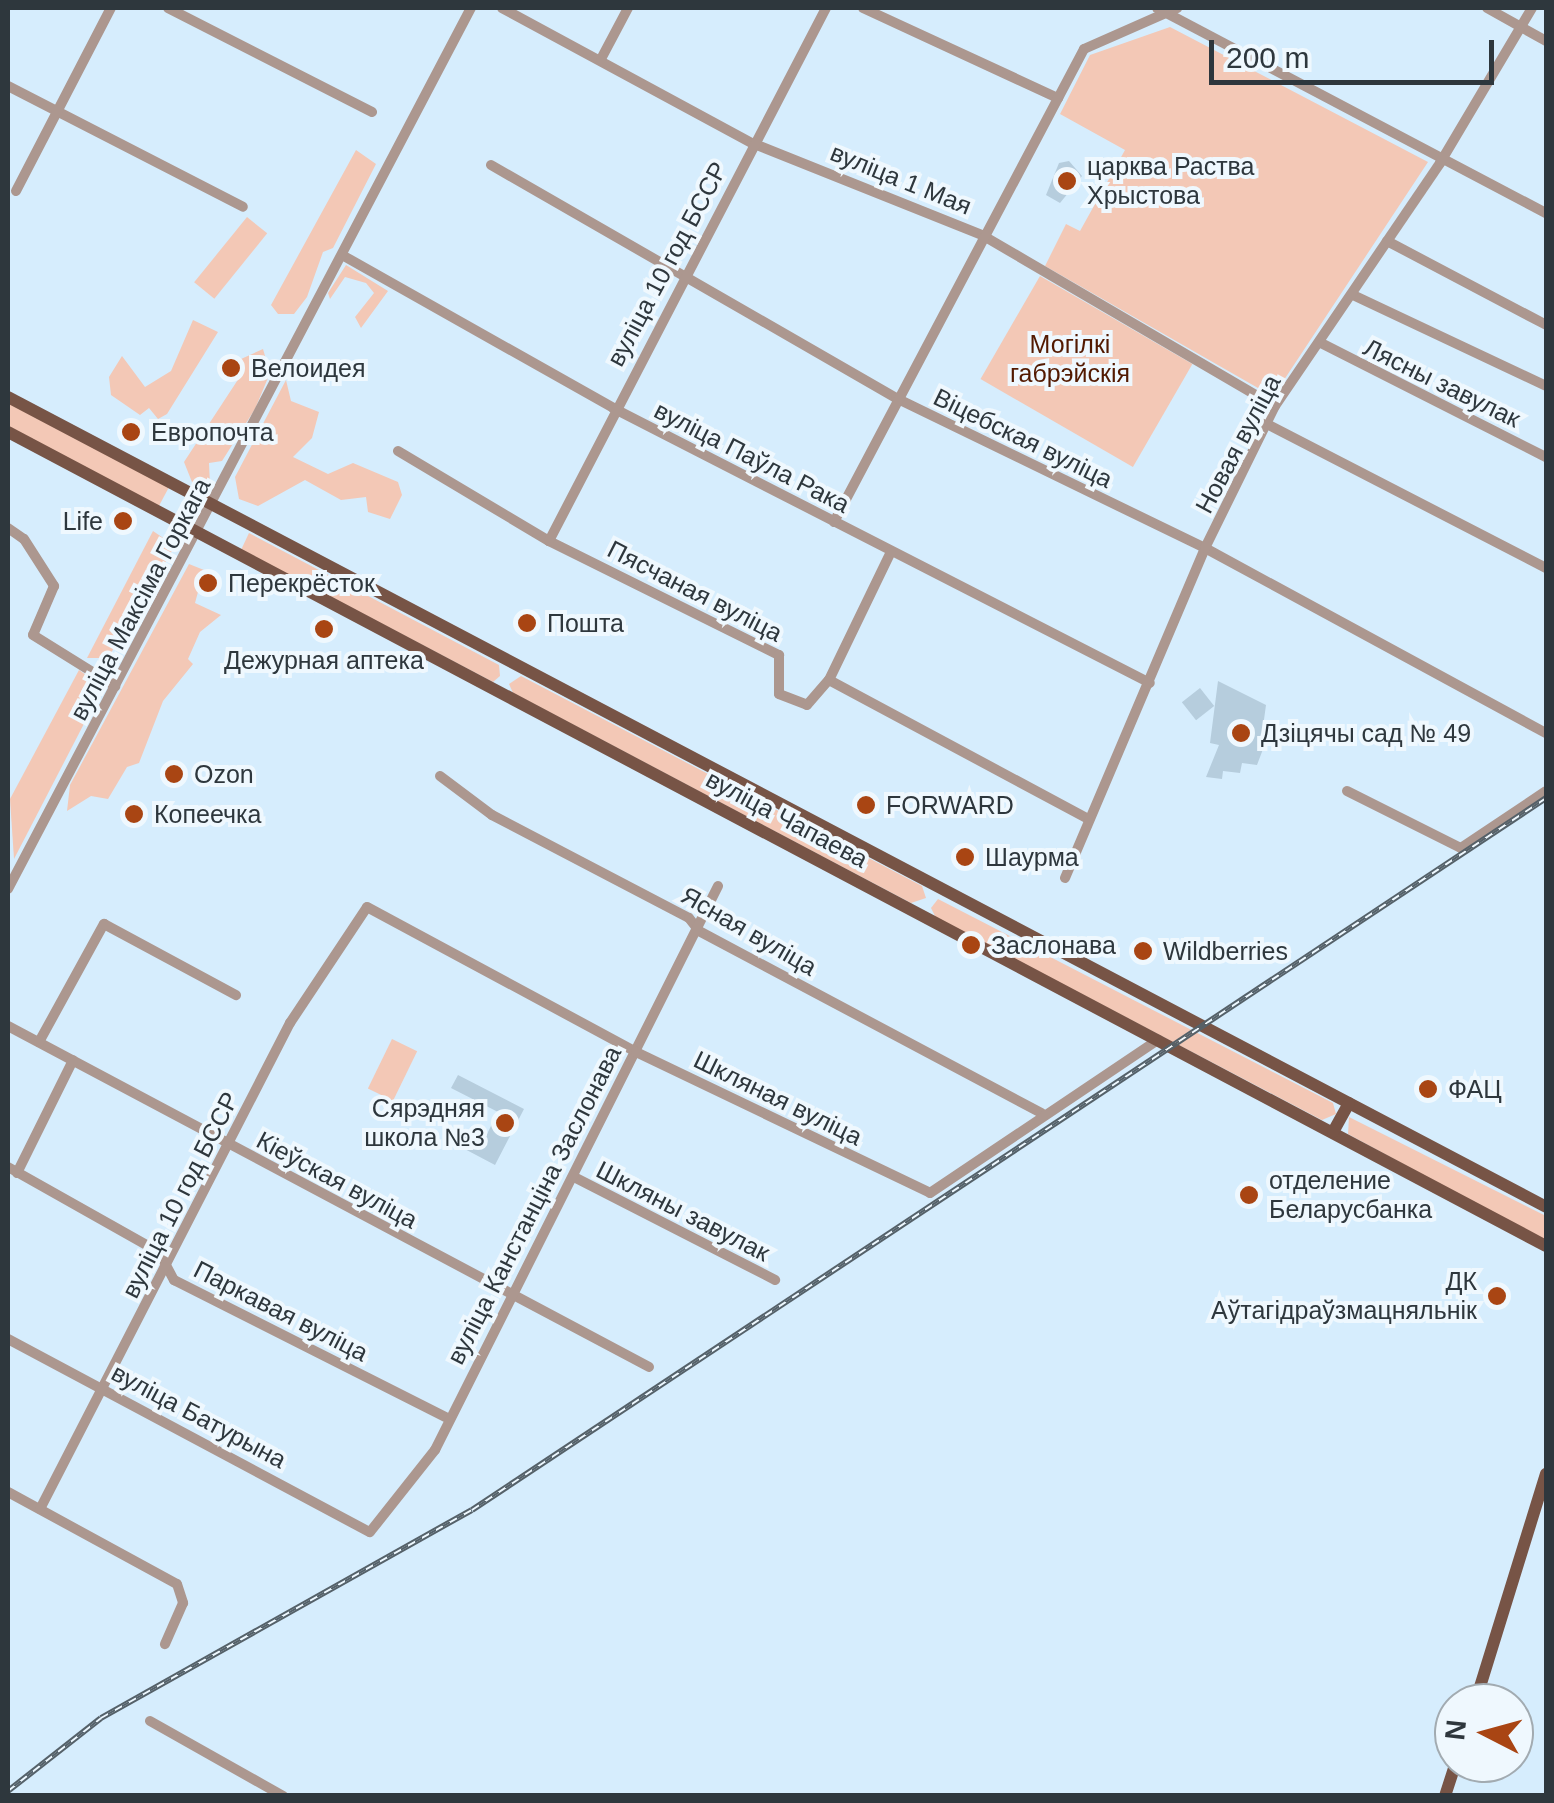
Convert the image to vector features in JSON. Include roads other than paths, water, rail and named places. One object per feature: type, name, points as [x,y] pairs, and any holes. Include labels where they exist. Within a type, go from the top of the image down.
[{"type":"main road","name":"вуліца Чапаева","points":[[8,396],[512,668],[1546,1207]]},
{"type":"main road","name":"вуліца Чапаева","points":[[8,432],[1546,1246]]},
{"type":"main road","points":[[498,692],[512,668]]},
{"type":"main road","points":[[1332,1132],[1349,1103]]},
{"type":"main road","points":[[1481,1683],[1546,1474]]},
{"type":"street","points":[[16,191],[111,8]]},
{"type":"street","points":[[168,8],[372,112]]},
{"type":"street","name":"вуліца Максіма Горкага","points":[[8,889],[214,507],[471,8]]},
{"type":"street","name":"вуліца 1 Мая","points":[[502,8],[752,143],[982,234],[1275,406]]},
{"type":"street","points":[[601,59],[628,8]]},
{"type":"street","name":"вуліца 10 год БССР","points":[[548,541],[613,408],[687,276],[752,143],[826,8]]},
{"type":"street","points":[[862,8],[1058,98]]},
{"type":"street","points":[[1487,8],[1546,41]]},
{"type":"street","name":"Новая вуліца","points":[[1065,878],[1205,548],[1275,406],[1440,163],[1532,8]]},
{"type":"street","points":[[834,522],[982,234],[1084,49],[1167,9],[1440,163],[1546,213]]},
{"type":"street","points":[[8,86],[243,207]]},
{"type":"street","name":"Віцебская вуліца","points":[[491,165],[896,398],[1205,548],[1546,733]]},
{"type":"street","points":[[1387,241],[1546,326]]},
{"type":"street","name":"вуліца Паўла Рака","points":[[342,255],[613,408],[1150,683]]},
{"type":"street","points":[[1353,295],[1546,386]]},
{"type":"street","name":"Лясны завулак","points":[[1321,343],[1546,457]]},
{"type":"street","points":[[1266,424],[1546,568]]},
{"type":"street","name":"Пясчаная вуліца","points":[[398,451],[548,541],[779,655],[784,667],[774,688],[788,699],[808,704],[828,680]]},
{"type":"street","points":[[8,528],[24,539],[54,586],[33,635],[115,686]]},
{"type":"street","points":[[891,552],[828,680],[1088,819]]},
{"type":"street","name":"Ясная вуліца","points":[[440,776],[492,815],[689,918],[699,931],[1042,1114]]},
{"type":"street","points":[[1347,790],[1461,848],[1546,791]]},
{"type":"street","name":"вуліца Канстанціна Заслонава","points":[[370,1532],[435,1450],[445,1417],[574,1178],[718,886]]},
{"type":"street","name":"вуліца 10 год БССР","points":[[40,1509],[290,1024],[367,907]]},
{"type":"street","name":"Шкляная вуліца","points":[[367,907],[636,1052],[930,1193],[1042,1114],[1158,1040]]},
{"type":"street","points":[[39,1042],[104,924],[236,995]]},
{"type":"street","name":"Кіеўская вуліца","points":[[8,1026],[511,1297],[649,1366]]},
{"type":"street","points":[[12,1170],[73,1060]]},
{"type":"street","name":"Паркавая вуліца","points":[[12,1170],[158,1252],[174,1280],[445,1417]]},
{"type":"street","name":"Шкляны завулак","points":[[574,1178],[774,1280]]},
{"type":"street","name":"вуліца Батурына","points":[[8,1338],[370,1532]]},
{"type":"street","points":[[8,1492],[177,1584],[182,1602],[165,1644]]},
{"type":"street","points":[[150,1721],[283,1796]]},
{"type":"railway","points":[[8,1791],[101,1718],[472,1510],[1546,798]]},
{"type":"place","name":"царква Раства Хрыстова","points":[[1067,181]]},
{"type":"place","name":"Велоидея","points":[[231,368]]},
{"type":"place","name":"Европочта","points":[[131,432]]},
{"type":"place","name":"Life","points":[[123,521]]},
{"type":"place","name":"Перекрёсток","points":[[208,583]]},
{"type":"place","name":"Пошта","points":[[527,623]]},
{"type":"place","name":"Дежурная аптека","points":[[324,629]]},
{"type":"place","name":"Дзіцячы сад № 49","points":[[1241,733]]},
{"type":"place","name":"Ozon","points":[[174,774]]},
{"type":"place","name":"FORWARD","points":[[866,805]]},
{"type":"place","name":"Копеечка","points":[[134,814]]},
{"type":"place","name":"Шаурма","points":[[965,857]]},
{"type":"place","name":"Заслонава","points":[[971,945]]},
{"type":"place","name":"Wildberries","points":[[1143,951]]},
{"type":"place","name":"ФАЦ","points":[[1428,1089]]},
{"type":"place","name":"Сярэдняя школа №3","points":[[505,1123]]},
{"type":"place","name":"отделение Беларусбанка","points":[[1249,1195]]},
{"type":"place","name":"ДК Аўтагідраўзмацняльнік","points":[[1497,1296]]},
{"type":"park label","name":"Могілкі габрэйскія","points":[[1070,360]]}]
